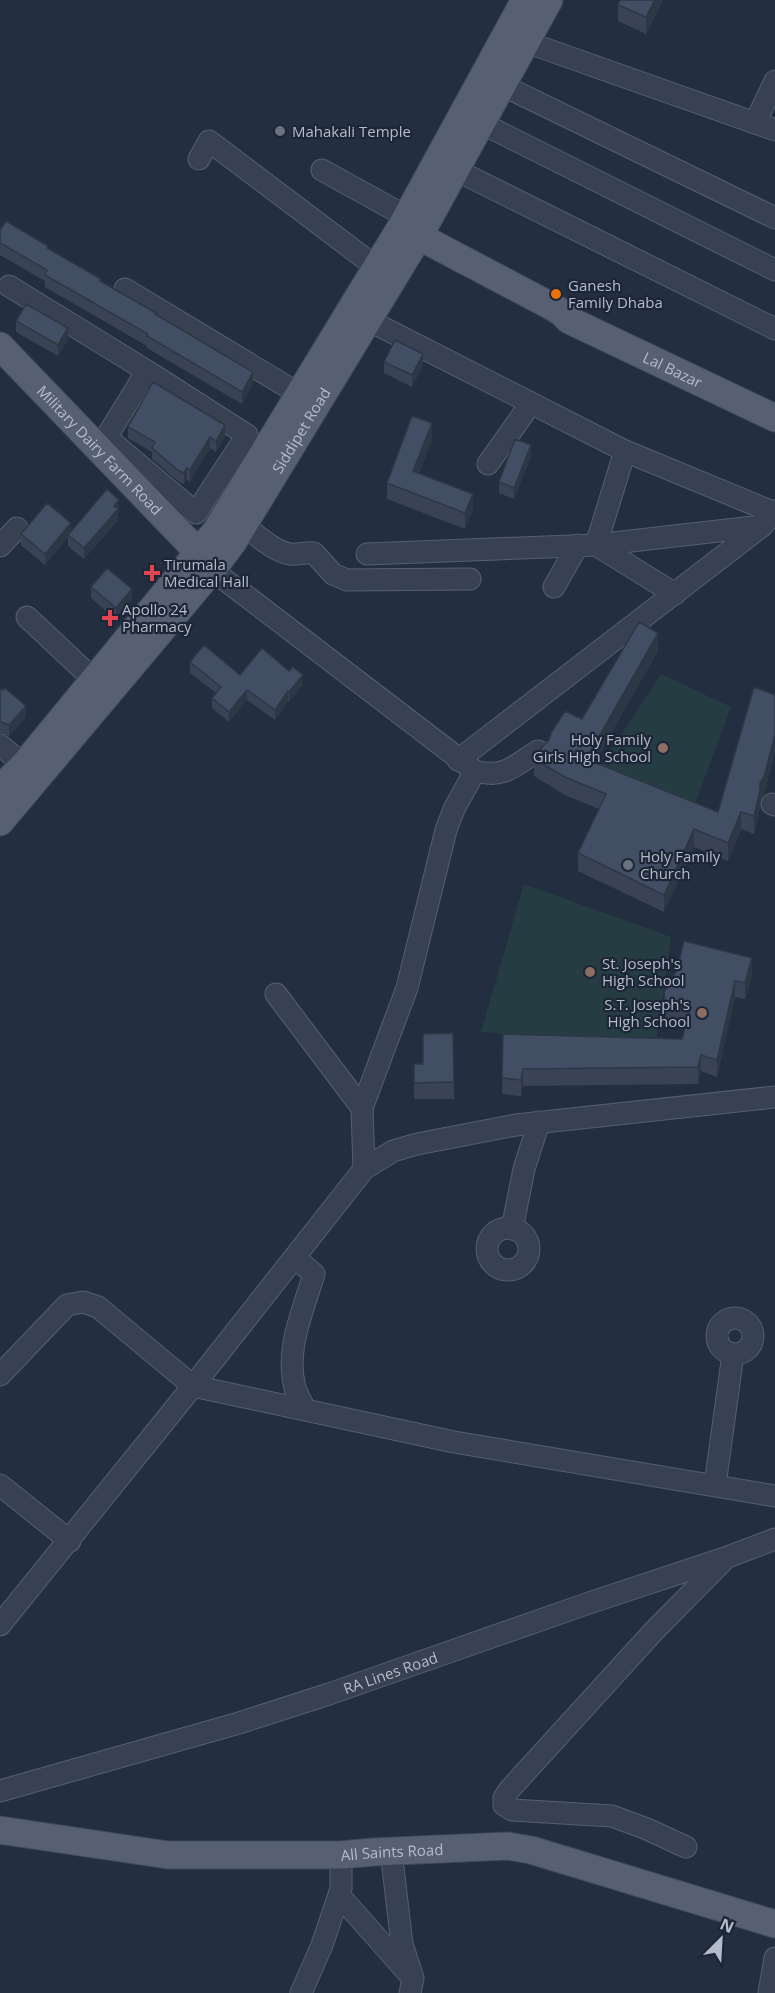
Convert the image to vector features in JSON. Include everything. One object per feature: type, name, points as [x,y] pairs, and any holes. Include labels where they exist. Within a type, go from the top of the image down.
[{"type":"main road","name":"Siddipet Road","points":[[0,789],[24,765],[93,679],[205,562],[233,542],[368,320],[406,234],[525,0]]},
{"type":"main road","name":"Siddipet Road","points":[[0,822],[205,562],[216,531],[376,267],[406,234],[456,170],[549,0]]},
{"type":"main road","name":"Lal Bazar","points":[[406,234],[551,306],[569,320],[775,418]]},
{"type":"main road","name":"Military Dairy Farm Road","points":[[0,346],[102,443],[205,562]]},
{"type":"main road","name":"All Saints Road","points":[[0,1830],[162,1855],[341,1855],[508,1846],[531,1850],[775,1924]]},
{"type":"street","points":[[526,42],[775,130]]},
{"type":"street","points":[[755,123],[775,81]]},
{"type":"street","points":[[502,84],[775,218]]},
{"type":"street","points":[[481,123],[775,270]]},
{"type":"street","points":[[199,159],[209,141],[376,267]]},
{"type":"street","points":[[322,170],[406,234]]},
{"type":"street","points":[[456,170],[775,329]]},
{"type":"street","points":[[9,286],[147,371],[247,435],[196,513],[102,443],[147,371]]},
{"type":"street","points":[[125,289],[299,394]]},
{"type":"street","points":[[368,320],[625,451],[772,516]]},
{"type":"street","points":[[488,464],[524,413],[529,402]]},
{"type":"street","points":[[554,587],[587,545],[625,451]]},
{"type":"street","points":[[367,554],[587,545],[772,516]]},
{"type":"street","points":[[364,1169],[362,1108],[407,988],[446,830],[467,766],[772,516]]},
{"type":"street","points":[[243,525],[279,551],[293,555],[314,553],[333,574],[347,580],[470,579]]},
{"type":"street","points":[[0,546],[17,528]]},
{"type":"street","points":[[587,545],[675,594]]},
{"type":"street","points":[[205,562],[467,766],[489,775],[501,774],[538,751]]},
{"type":"street","points":[[27,616],[93,679]]},
{"type":"street","points":[[0,745],[24,765]]},
{"type":"street","points":[[276,993],[362,1108]]},
{"type":"street","points":[[0,1625],[70,1541],[364,1169],[393,1151],[417,1144],[516,1125],[775,1097]]},
{"type":"street","points":[[512,1229],[524,1169],[539,1122]]},
{"type":"street","points":[[295,1258],[314,1274],[297,1327],[291,1358],[295,1389],[305,1409]]},
{"type":"street","points":[[0,1375],[67,1305],[83,1302],[98,1307],[193,1386],[454,1442],[775,1496]]},
{"type":"street","points":[[715,1485],[733,1354]]},
{"type":"street","points":[[0,1485],[70,1541]]},
{"type":"street","name":"RA Lines Road","points":[[0,1791],[238,1723],[329,1694],[775,1539]]},
{"type":"street","points":[[686,1847],[612,1816],[512,1810],[504,1805],[504,1798],[653,1632],[725,1558]]},
{"type":"street","points":[[391,1851],[402,1944],[411,1985]]},
{"type":"street","points":[[301,1993],[322,1945],[341,1889],[341,1855]]},
{"type":"street","points":[[339,1895],[411,1985]]},
{"type":"street","points":[[770,1993],[775,1959]]},
{"type":"green space","points":[[661,674],[731,707],[693,809],[597,772]]},
{"type":"green space","points":[[524,884],[671,937],[656,1044],[481,1032]]},
{"type":"building","points":[[620,0],[655,0],[646,17],[618,5]]},
{"type":"building","points":[[6,221],[101,279],[100,281],[253,372],[242,392],[147,336],[148,334],[45,275],[47,270],[0,243],[0,230]]},
{"type":"building","points":[[26,304],[68,328],[58,345],[16,321]]},
{"type":"building","points":[[395,340],[423,354],[412,375],[384,362]]},
{"type":"building","points":[[153,382],[225,425],[216,441],[210,437],[190,470],[187,468],[184,473],[152,448],[155,442],[128,427]]},
{"type":"building","points":[[412,416],[432,423],[413,471],[473,494],[465,513],[387,483]]},
{"type":"building","points":[[515,439],[531,445],[514,488],[499,482]]},
{"type":"building","points":[[107,489],[119,500],[114,506],[118,509],[84,548],[68,535]]},
{"type":"building","points":[[47,503],[71,523],[45,554],[21,534]]},
{"type":"building","points":[[107,568],[132,589],[116,608],[91,587]]},
{"type":"building","points":[[639,622],[658,633],[586,759],[718,812],[754,687],[775,695],[775,734],[764,777],[760,783],[754,816],[741,812],[728,843],[694,829],[664,895],[578,853],[606,794],[565,777],[534,759],[549,740],[565,711],[582,719]]},
{"type":"building","points":[[204,645],[240,675],[262,648],[289,671],[293,667],[303,675],[275,710],[247,690],[229,712],[212,698],[221,687],[190,662]]},
{"type":"building","points":[[0,688],[3,690],[5,688],[26,706],[9,725],[0,722]]},
{"type":"building","points":[[684,941],[752,958],[745,983],[735,981],[717,1060],[701,1055],[698,1067],[523,1069],[521,1080],[502,1078],[503,1034],[682,1039],[691,1007],[666,1005],[664,992],[677,970]]},
{"type":"building","points":[[453,1033],[454,1082],[414,1083],[414,1064],[423,1064],[423,1034]]},
{"type":"place","name":"Mahakali Temple","points":[[280,131]]},
{"type":"place","name":"Ganesh Family Dhaba","points":[[556,294]]},
{"type":"place","name":"Tirumala Medical Hall","points":[[152,573]]},
{"type":"place","name":"Apollo 24 Pharmacy","points":[[110,618]]},
{"type":"place","name":"Holy Family Girls High School","points":[[663,748]]},
{"type":"place","name":"Holy Family Church","points":[[628,865]]},
{"type":"place","name":"St. Joseph's High School","points":[[590,972]]},
{"type":"place","name":"S.T. Joseph's High School","points":[[702,1013]]}]
